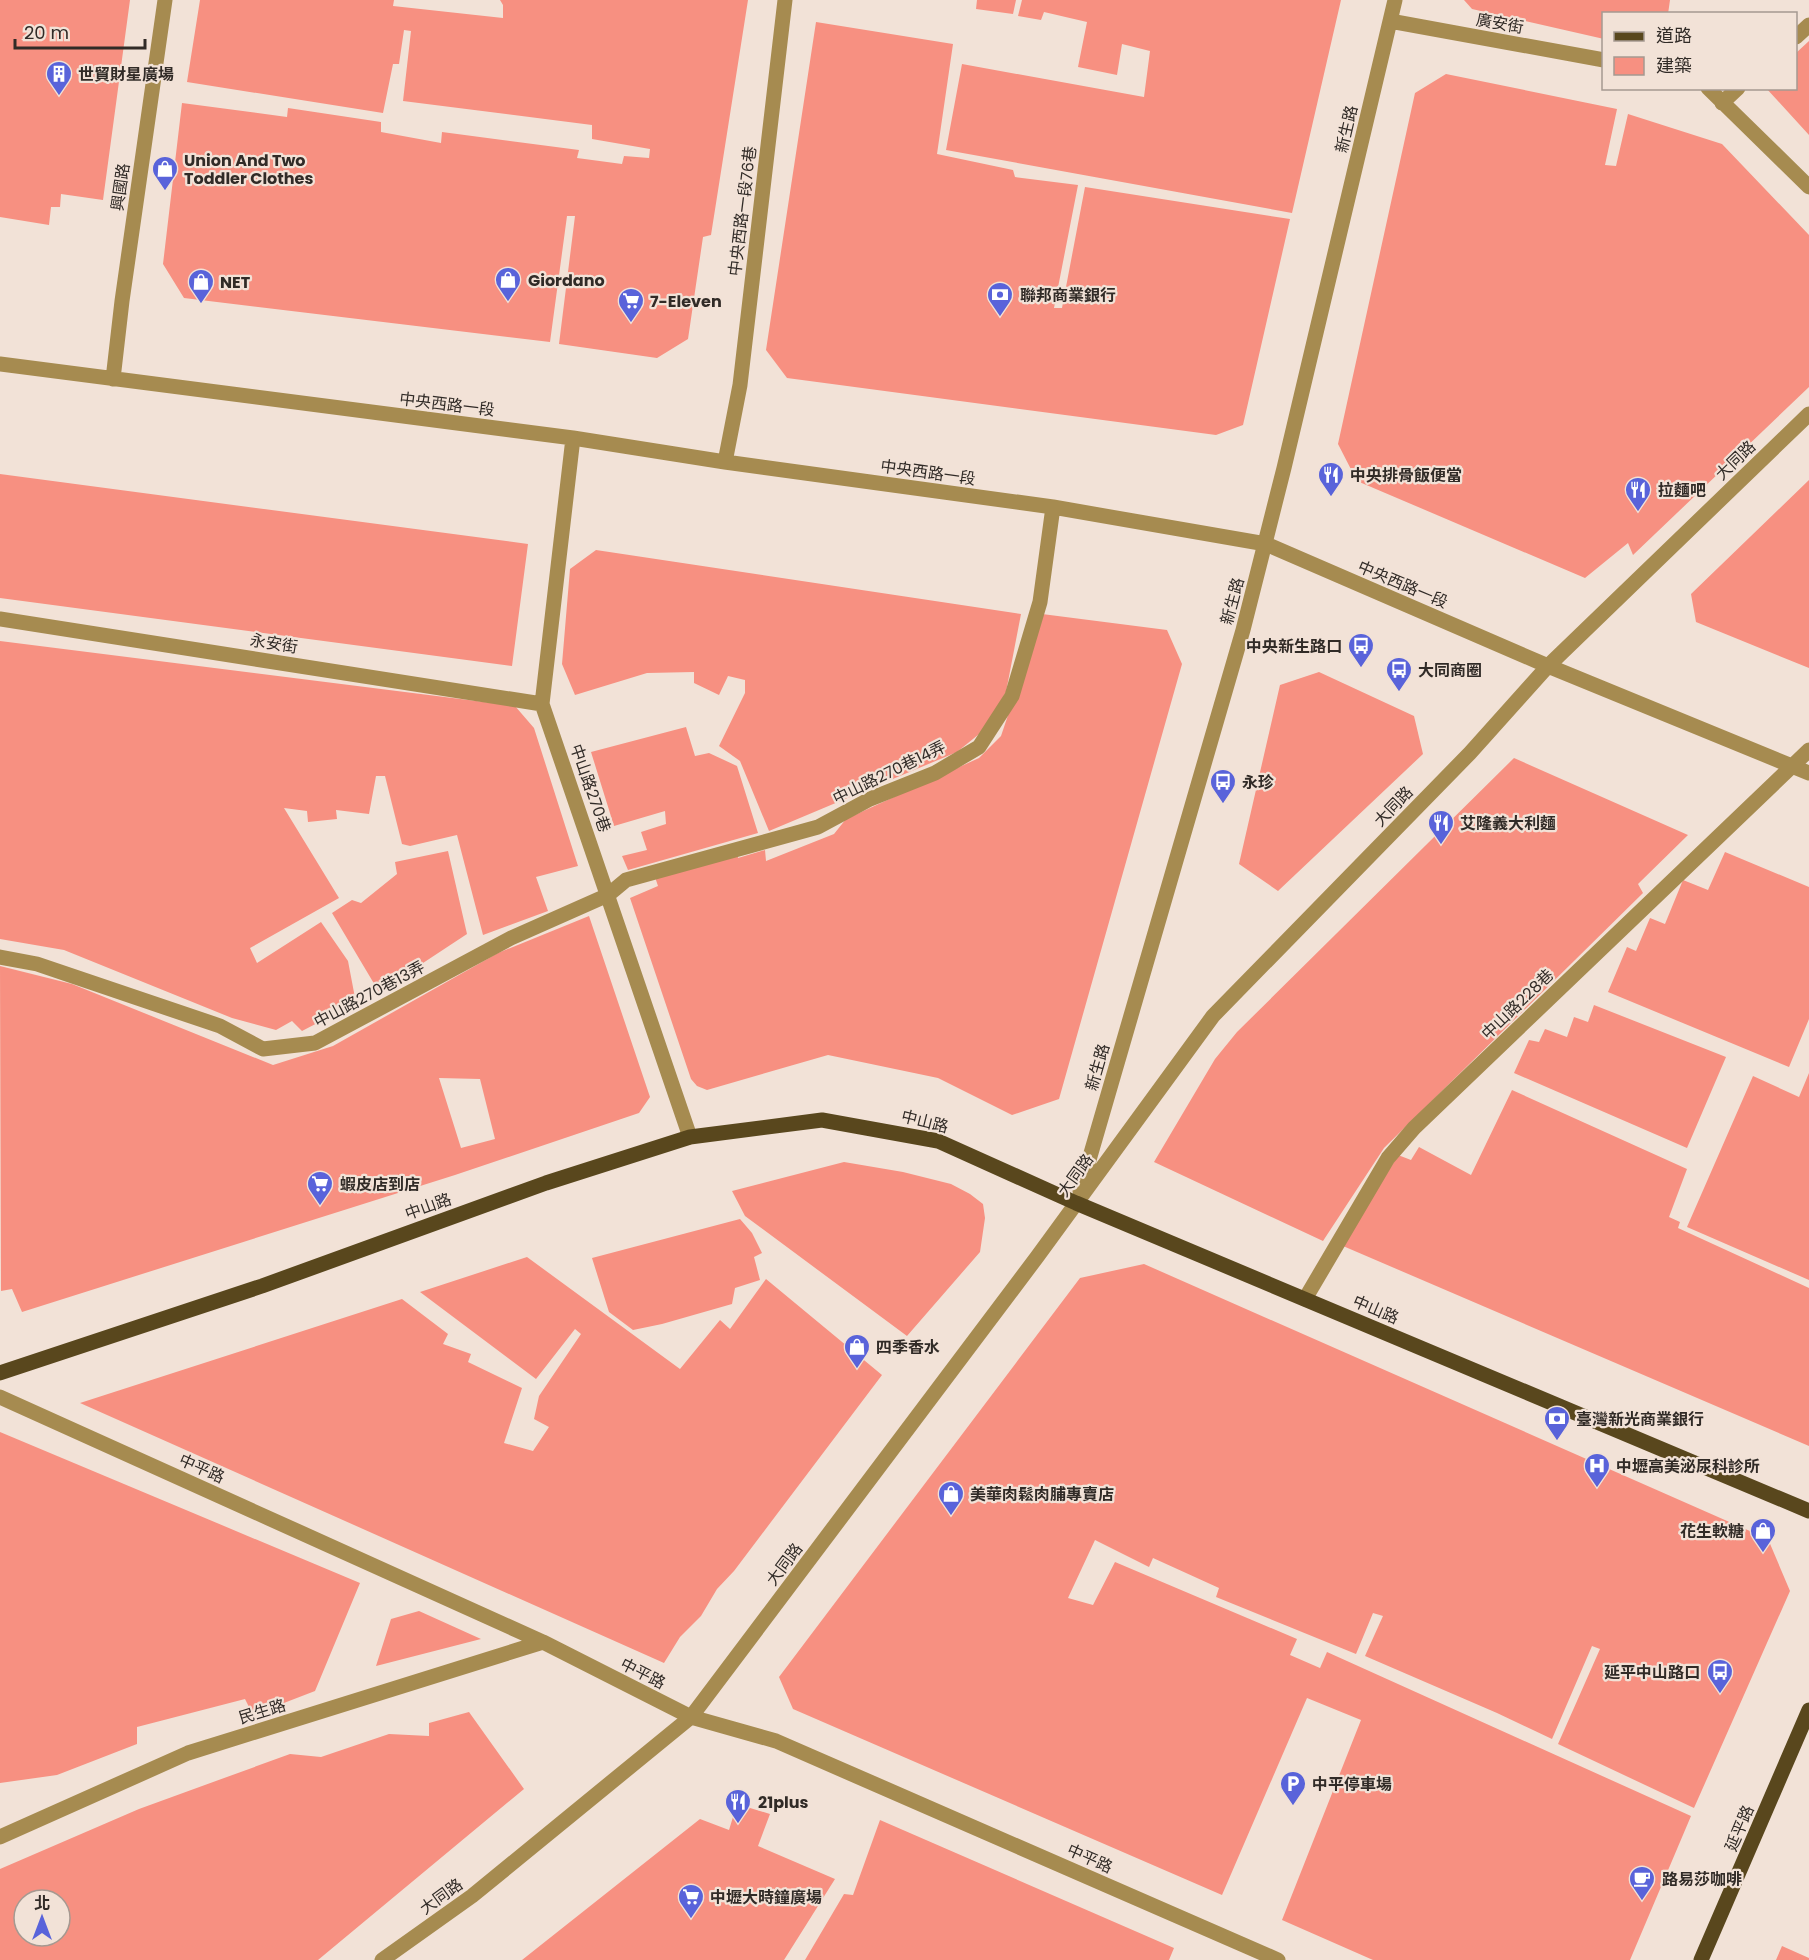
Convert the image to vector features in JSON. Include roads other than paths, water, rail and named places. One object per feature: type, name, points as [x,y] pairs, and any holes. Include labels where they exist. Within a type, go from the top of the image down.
[{"type":"main road","name":"中山路","points":[[0,1373],[262,1286],[546,1183],[690,1137],[822,1120],[882,1129],[938,1141],[1076,1203],[1809,1511]]},
{"type":"main road","name":"延平路","points":[[1701,1960],[1809,1710]]},
{"type":"street","name":"興國路","points":[[114,379],[125,282],[165,0]]},
{"type":"street","name":"中央西路一段76巷","points":[[725,462],[740,385],[785,0]]},
{"type":"street","name":"新生路","points":[[1076,1203],[1266,544],[1395,0]]},
{"type":"street","name":"廣安街","points":[[1390,21],[1602,60]]},
{"type":"street","points":[[1797,37],[1809,25]]},
{"type":"street","points":[[1710,90],[1809,187]]},
{"type":"street","points":[[1722,103],[1736,90]]},
{"type":"street","name":"中央西路一段","points":[[0,364],[573,438],[725,462],[1053,507],[1266,544],[1548,666],[1809,773]]},
{"type":"street","name":"大同路","points":[[382,1960],[472,1896],[691,1717],[1076,1203],[1213,1016],[1477,746],[1548,666],[1809,414]]},
{"type":"street","name":"中山路270巷","points":[[573,438],[542,704],[690,1137]]},
{"type":"street","name":"中山路270巷14弄","points":[[608,895],[626,880],[818,827],[870,799],[935,773],[979,747],[1012,696],[1040,602],[1053,507]]},
{"type":"street","name":"永安街","points":[[0,619],[542,704]]},
{"type":"street","name":"中山路228巷","points":[[1305,1299],[1388,1158],[1414,1128],[1809,750]]},
{"type":"street","name":"中山路270巷13弄","points":[[0,957],[37,964],[220,1026],[263,1049],[315,1043],[511,938],[608,895]]},
{"type":"street","name":"中平路","points":[[0,1397],[543,1642],[691,1717],[776,1741],[1278,1960]]},
{"type":"street","name":"民生路","points":[[0,1837],[188,1753],[543,1642]]},
{"type":"place","name":"世貿財星廣場","points":[[59,97]]},
{"type":"place","name":"Union And Two Toddler Clothes","points":[[165,192]]},
{"type":"place","name":"Giordano","points":[[508,303]]},
{"type":"place","name":"NET","points":[[201,305]]},
{"type":"place","name":"聯邦商業銀行","points":[[1000,318]]},
{"type":"place","name":"7-Eleven","points":[[631,324]]},
{"type":"place","name":"中央排骨飯便當","points":[[1331,498]]},
{"type":"place","name":"拉麵吧","points":[[1638,513]]},
{"type":"place","name":"中央新生路口","points":[[1361,669]]},
{"type":"place","name":"大同商圈","points":[[1399,693]]},
{"type":"place","name":"永珍","points":[[1223,805]]},
{"type":"place","name":"艾隆義大利麵","points":[[1441,846]]},
{"type":"place","name":"蝦皮店到店","points":[[320,1207]]},
{"type":"place","name":"四季香水","points":[[857,1370]]},
{"type":"place","name":"臺灣新光商業銀行","points":[[1557,1442]]},
{"type":"place","name":"中壢高美泌尿科診所","points":[[1597,1489]]},
{"type":"place","name":"美華肉鬆肉脯專賣店","points":[[951,1517]]},
{"type":"place","name":"花生軟糖","points":[[1763,1554]]},
{"type":"place","name":"延平中山路口","points":[[1720,1695]]},
{"type":"place","name":"中平停車場","points":[[1293,1807]]},
{"type":"place","name":"21plus","points":[[738,1825]]},
{"type":"place","name":"路易莎咖啡","points":[[1642,1902]]},
{"type":"place","name":"中壢大時鐘廣場","points":[[691,1920]]}]
